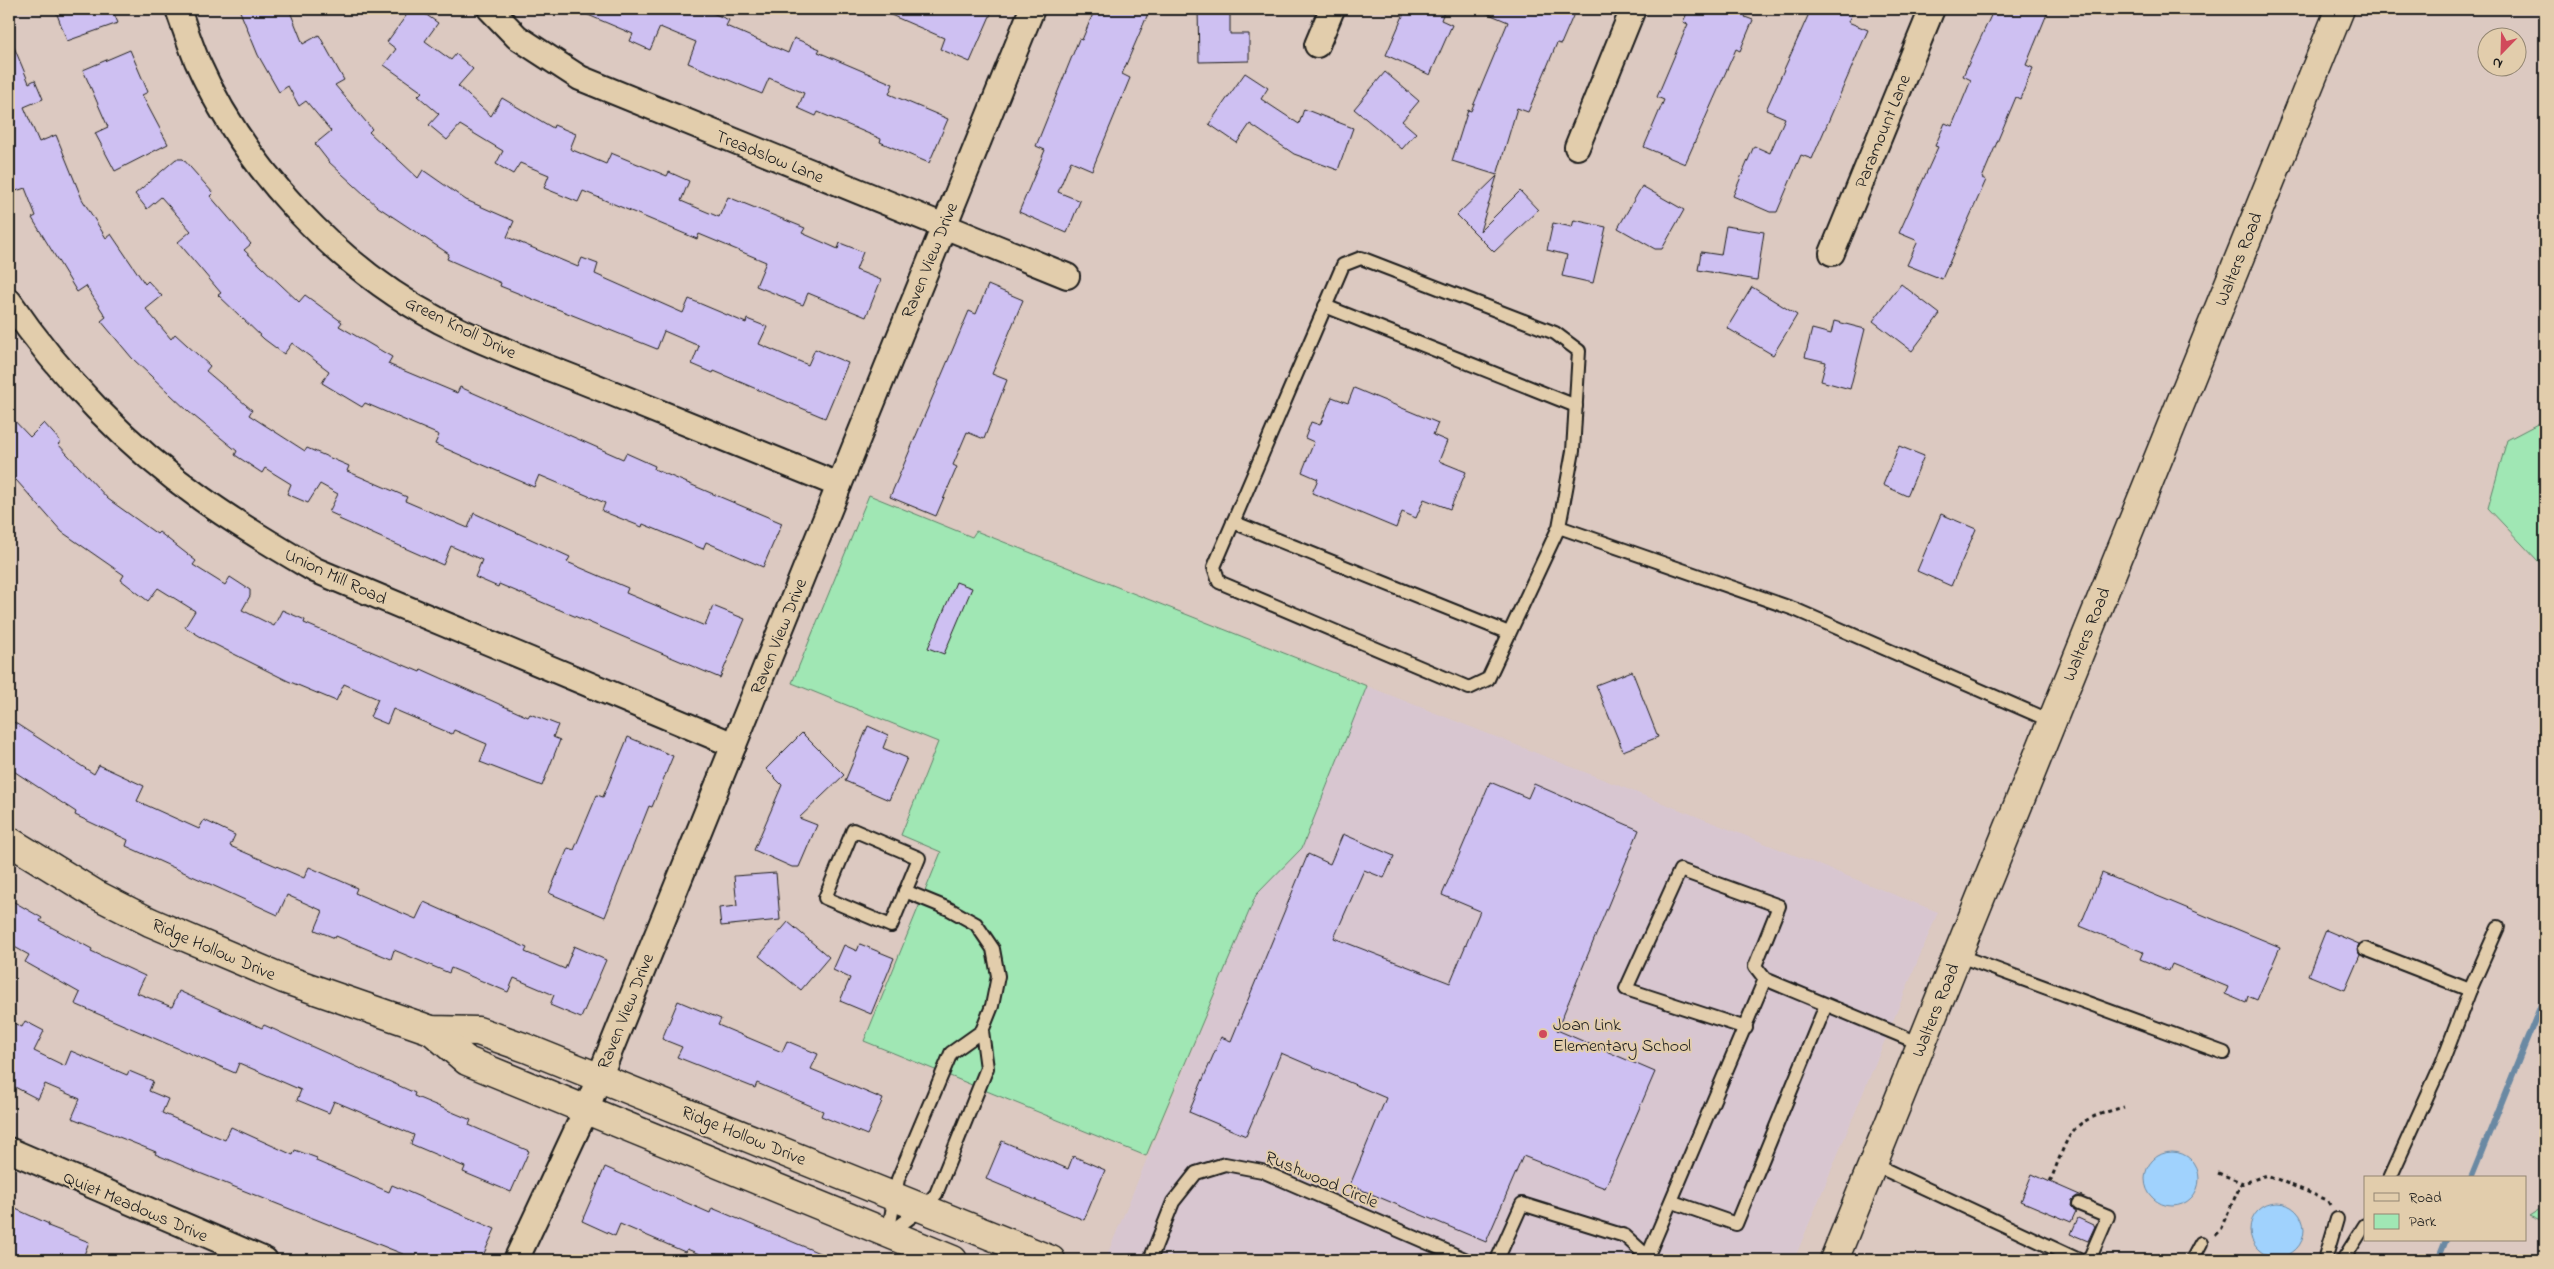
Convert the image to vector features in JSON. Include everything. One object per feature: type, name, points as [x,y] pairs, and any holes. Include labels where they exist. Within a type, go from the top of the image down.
[{"type":"street","name":"Green Knoll Drive","points":[[178,9],[198,61],[221,105],[254,157],[310,222],[369,276],[404,300],[478,339],[839,485]]},
{"type":"street","name":"Treadslow Lane","points":[[490,9],[517,37],[580,78],[1068,276]]},
{"type":"street","name":"Raven View Drive","points":[[516,1260],[586,1110],[598,1076],[734,745],[942,226],[1032,9]]},
{"type":"street","points":[[1317,45],[1332,9]]},
{"type":"street","points":[[1577,147],[1633,9]]},
{"type":"street","name":"Paramount Lane","points":[[1832,253],[1932,9]]},
{"type":"street","name":"Walters Road","points":[[1834,1260],[2340,9]]},
{"type":"street","name":"Union Mill Road","points":[[9,301],[42,345],[97,408],[148,456],[193,492],[256,535],[314,570],[734,745]]},
{"type":"street","name":"Ridge Hollow Drive","points":[[9,841],[94,894],[150,922],[284,978],[431,1030],[478,1031],[598,1076],[1051,1260]]},
{"type":"street","name":"Ridge Hollow Drive","points":[[431,1030],[467,1061],[953,1260]]},
{"type":"street","name":"Quiet Meadows Drive","points":[[9,1150],[264,1260]]},
{"type":"lane","points":[[1361,258],[1555,333],[1580,351],[1573,451],[1559,527],[1488,679],[1469,688],[1219,582],[1214,567],[1325,306],[1343,265],[1361,258]]},
{"type":"lane","points":[[1325,306],[1576,406]]},
{"type":"lane","points":[[1233,522],[1509,633]]},
{"type":"lane","points":[[1559,527],[1794,609],[2051,721]]},
{"type":"lane","points":[[853,830],[919,858],[905,891],[891,926],[825,898],[853,830]]},
{"type":"lane","points":[[1746,1028],[1626,989],[1680,870],[1779,906],[1755,966],[1765,979],[1920,1044]]},
{"type":"lane","points":[[888,1234],[923,1208],[936,1194],[987,1068],[982,1031],[992,1006],[998,976],[993,949],[976,924],[949,908],[905,891]]},
{"type":"lane","points":[[2391,1176],[2442,1064],[2470,990],[2498,927]]},
{"type":"lane","points":[[2365,949],[2470,990]]},
{"type":"lane","points":[[1957,955],[2224,1052]]},
{"type":"lane","points":[[1497,1260],[1522,1204],[1625,1236],[1647,1259],[1673,1202],[1765,979]]},
{"type":"lane","points":[[1673,1202],[1736,1224],[1826,1005]]},
{"type":"lane","points":[[888,1234],[898,1179],[950,1053],[982,1031]]},
{"type":"lane","name":"Rushwood Circle","points":[[1150,1260],[1173,1202],[1196,1173],[1225,1164],[1262,1171],[1467,1260]]},
{"type":"lane","points":[[1873,1164],[2079,1260]]},
{"type":"lane","points":[[2079,1204],[2108,1216],[2089,1260]]},
{"type":"lane","points":[[2325,1260],[2337,1219]]},
{"type":"lane","points":[[2343,1260],[2364,1227]]},
{"type":"lane","points":[[2192,1260],[2201,1243]]},
{"type":"path","points":[[2050,1182],[2068,1137],[2078,1125],[2096,1114],[2124,1107]]},
{"type":"path","points":[[2218,1174],[2243,1184],[2267,1175],[2327,1200],[2337,1219]]},
{"type":"path","points":[[2201,1243],[2208,1242],[2220,1230],[2243,1184]]},
{"type":"shaded area","name":"Joan Link Elementary School","points":[[1367,686],[1938,912],[1794,1260],[1105,1260],[1256,895],[1302,848]]},
{"type":"green space","points":[[2545,420],[2545,564],[2539,562],[2488,508],[2507,440]]},
{"type":"green space","points":[[869,495],[972,537],[976,531],[1367,686],[1302,848],[1256,895],[1146,1156],[864,1041],[941,852],[901,835],[938,742],[792,683]]},
{"type":"green space","points":[[2545,1206],[2545,1223],[2529,1216]]},
{"type":"water","points":[[2167,1152],[2177,1152],[2187,1156],[2195,1164],[2199,1179],[2195,1194],[2187,1202],[2177,1206],[2167,1206],[2157,1202],[2149,1194],[2145,1184],[2145,1174],[2149,1164],[2157,1156]]},
{"type":"water","points":[[2272,1203],[2282,1203],[2292,1207],[2300,1215],[2304,1230],[2300,1245],[2292,1253],[2282,1257],[2272,1257],[2262,1253],[2254,1245],[2250,1235],[2250,1225],[2254,1215],[2262,1207]]},
{"type":"building","points":[[55,9],[112,9],[118,23],[67,41]]},
{"type":"building","points":[[239,9],[289,9],[303,44],[319,35],[344,80],[335,85],[372,129],[369,132],[418,178],[423,170],[466,200],[514,221],[507,237],[578,267],[582,258],[598,264],[595,274],[683,313],[689,299],[746,323],[747,319],[767,327],[759,344],[808,365],[815,349],[848,363],[825,418],[714,371],[713,373],[692,364],[699,346],[664,331],[657,349],[500,286],[501,283],[447,259],[449,254],[378,207],[329,162],[315,144],[331,131],[306,101],[299,106],[288,86],[279,92],[258,55]]},
{"type":"building","points":[[411,9],[418,9],[438,23],[425,41],[451,60],[456,54],[473,69],[458,86],[491,116],[502,98],[553,128],[554,125],[576,134],[570,149],[606,164],[611,153],[667,176],[669,172],[689,181],[681,201],[719,217],[728,197],[805,228],[802,233],[838,249],[840,243],[863,252],[856,270],[881,280],[866,317],[808,293],[803,305],[756,286],[766,262],[699,234],[697,239],[583,191],[578,202],[544,188],[549,175],[520,163],[513,174],[496,164],[503,151],[460,125],[447,140],[429,125],[439,114],[418,96],[422,92],[384,65],[396,49],[387,42]]},
{"type":"building","points":[[574,9],[703,9],[729,20],[726,26],[788,53],[794,38],[820,49],[818,52],[893,84],[889,94],[948,119],[929,163],[880,142],[881,139],[818,112],[816,116],[798,108],[804,93],[769,78],[762,94],[688,63],[696,42],[660,27],[650,50],[630,41],[633,34]]},
{"type":"building","points":[[877,9],[993,9],[970,62],[940,49],[944,38]]},
{"type":"building","points":[[1095,9],[1150,9],[1122,74],[1130,78],[1092,170],[1071,161],[1058,192],[1080,201],[1067,233],[1019,212],[1045,150],[1036,146],[1079,39],[1082,40]]},
{"type":"building","points":[[1198,9],[1230,9],[1230,34],[1249,34],[1249,61],[1199,62]]},
{"type":"building","points":[[1406,9],[1445,9],[1441,20],[1452,25],[1430,75],[1386,55]]},
{"type":"building","points":[[1477,9],[1576,9],[1561,44],[1557,43],[1528,112],[1517,108],[1497,175],[1452,161],[1468,110],[1471,111],[1508,22]]},
{"type":"building","points":[[1689,9],[1748,9],[1745,17],[1753,20],[1740,51],[1736,49],[1685,164],[1644,147],[1664,100],[1657,97],[1688,24],[1683,22]]},
{"type":"building","points":[[1811,9],[1854,9],[1848,22],[1868,30],[1812,159],[1801,155],[1777,212],[1770,212],[1733,196],[1754,146],[1770,153],[1785,118],[1766,110]]},
{"type":"building","points":[[1994,9],[2049,9],[2026,65],[2033,68],[2020,99],[2016,97],[1982,178],[1986,180],[1942,279],[1907,265],[1918,241],[1899,233],[1938,147],[1935,146],[1945,123],[1952,126],[1971,80],[1963,76]]},
{"type":"building","points":[[9,35],[29,83],[35,80],[43,99],[24,107],[39,142],[56,135],[82,199],[106,238],[111,234],[145,284],[148,281],[162,296],[146,309],[171,339],[175,334],[210,366],[206,371],[252,410],[249,415],[305,451],[307,448],[349,466],[347,471],[407,497],[405,501],[468,528],[474,513],[570,557],[567,562],[628,588],[626,593],[705,626],[713,606],[745,619],[720,678],[499,584],[498,587],[475,577],[482,560],[451,546],[443,565],[339,519],[340,517],[329,512],[338,494],[320,484],[308,503],[287,494],[291,484],[265,468],[262,473],[235,455],[237,451],[189,412],[132,358],[101,321],[106,317],[86,286],[77,292],[32,218],[36,216],[25,188],[13,192],[9,182]]},
{"type":"building","points":[[130,50],[148,92],[142,95],[168,144],[115,171],[95,133],[108,127],[83,70]]},
{"type":"building","points":[[1385,72],[1419,101],[1402,121],[1416,133],[1402,149],[1354,109]]},
{"type":"building","points":[[1245,73],[1268,88],[1261,99],[1299,124],[1304,109],[1353,128],[1338,170],[1294,154],[1250,124],[1237,143],[1209,124]]},
{"type":"building","points":[[176,159],[183,159],[213,193],[210,196],[251,244],[244,250],[299,302],[305,295],[342,322],[339,326],[392,357],[388,364],[457,393],[460,387],[623,459],[626,453],[655,466],[654,469],[782,523],[763,567],[706,542],[703,549],[643,524],[642,527],[602,511],[605,503],[539,475],[534,487],[435,444],[439,435],[365,403],[362,407],[322,383],[329,371],[292,343],[284,354],[264,339],[218,295],[221,293],[178,242],[191,231],[161,197],[147,209],[135,194]]},
{"type":"building","points":[[1497,176],[1480,231],[1520,191],[1538,210],[1494,252],[1457,215]]},
{"type":"building","points":[[1642,186],[1684,210],[1662,249],[1655,249],[1618,228]]},
{"type":"building","points":[[1574,220],[1606,227],[1593,283],[1562,276],[1567,255],[1547,250],[1553,223],[1572,227]]},
{"type":"building","points":[[1726,226],[1764,232],[1757,280],[1698,270],[1701,252],[1721,255]]},
{"type":"building","points":[[1901,284],[1940,314],[1912,351],[1873,321]]},
{"type":"building","points":[[988,285],[1023,300],[992,374],[1007,380],[984,439],[967,432],[953,465],[957,467],[936,516],[890,497],[969,311],[976,314]]},
{"type":"building","points":[[1752,287],[1797,315],[1773,355],[1727,328]]},
{"type":"building","points":[[1834,321],[1865,329],[1850,389],[1821,381],[1826,362],[1805,357],[1812,329],[1831,334]]},
{"type":"building","points":[[1354,388],[1438,423],[1433,435],[1447,441],[1439,461],[1466,472],[1450,509],[1424,499],[1416,518],[1402,512],[1396,528],[1312,493],[1318,479],[1302,472],[1314,442],[1305,438],[1311,422],[1320,425],[1332,397],[1348,403]]},
{"type":"building","points":[[9,415],[30,437],[44,423],[61,442],[58,444],[108,499],[157,534],[159,532],[196,561],[193,565],[225,585],[230,577],[250,590],[250,596],[242,610],[274,626],[282,610],[305,620],[304,623],[420,672],[421,669],[528,717],[530,714],[558,725],[553,737],[560,740],[542,786],[480,762],[487,744],[454,730],[452,734],[393,709],[387,724],[370,717],[378,699],[344,684],[336,701],[288,681],[206,640],[185,627],[195,611],[158,588],[148,601],[121,580],[124,575],[62,532],[9,472]]},
{"type":"building","points":[[1899,446],[1924,456],[1907,496],[1883,485]]},
{"type":"building","points":[[1941,514],[1976,529],[1951,586],[1917,571]]},
{"type":"building","points":[[956,582],[972,588],[944,654],[928,648]]},
{"type":"building","points":[[1632,671],[1658,737],[1623,751],[1596,685]]},
{"type":"building","points":[[9,719],[94,774],[99,765],[144,786],[137,801],[199,829],[204,820],[235,835],[230,846],[304,878],[309,867],[357,888],[355,893],[416,919],[424,902],[527,948],[525,952],[565,969],[574,946],[606,960],[581,1018],[550,1005],[554,995],[514,978],[508,992],[451,968],[449,973],[394,950],[391,959],[336,936],[335,938],[315,930],[323,911],[287,895],[278,915],[126,846],[128,840],[75,815],[76,812],[9,768]]},
{"type":"building","points":[[868,726],[888,735],[883,748],[907,758],[889,800],[845,781]]},
{"type":"building","points":[[802,733],[844,775],[799,818],[817,825],[799,867],[792,867],[754,850],[782,785],[766,769]]},
{"type":"building","points":[[628,737],[673,756],[652,807],[649,806],[605,917],[549,893],[568,848],[574,850],[597,795],[603,797]]},
{"type":"building","points":[[1490,782],[1528,798],[1534,784],[1639,830],[1557,1030],[1655,1072],[1605,1188],[1523,1156],[1486,1242],[1350,1185],[1386,1098],[1281,1053],[1246,1136],[1189,1112],[1221,1037],[1231,1041],[1308,854],[1330,864],[1343,834],[1394,856],[1384,878],[1364,870],[1334,938],[1450,983],[1480,911],[1442,895]]},
{"type":"building","points":[[776,873],[780,920],[721,926],[719,908],[737,906],[734,876]]},
{"type":"building","points":[[2102,873],[2280,947],[2257,1000],[2248,996],[2246,1003],[2225,994],[2228,987],[2172,964],[2169,971],[2140,959],[2143,952],[2080,926]]},
{"type":"building","points":[[9,899],[42,918],[40,921],[92,949],[91,951],[145,976],[137,993],[172,1007],[179,991],[262,1028],[264,1025],[415,1093],[414,1096],[471,1120],[469,1125],[529,1151],[511,1192],[463,1172],[465,1167],[411,1144],[414,1135],[334,1101],[329,1113],[297,1100],[301,1090],[239,1063],[235,1073],[75,1004],[80,993],[25,962],[29,955],[9,944]]},
{"type":"building","points":[[788,922],[829,957],[801,990],[759,956]]},
{"type":"building","points":[[2326,930],[2359,944],[2357,950],[2360,955],[2345,990],[2308,975]]},
{"type":"building","points":[[860,944],[894,958],[871,1014],[840,1001],[850,978],[833,970],[844,945],[857,951]]},
{"type":"building","points":[[678,1001],[721,1019],[718,1025],[782,1052],[787,1041],[818,1054],[811,1069],[883,1099],[867,1135],[821,1116],[823,1111],[757,1083],[755,1088],[677,1057],[682,1047],[662,1039]]},
{"type":"building","points":[[9,1021],[22,1027],[25,1021],[44,1031],[34,1051],[65,1066],[71,1051],[127,1075],[129,1071],[153,1081],[149,1091],[168,1099],[162,1113],[225,1140],[231,1127],[293,1155],[295,1150],[317,1158],[316,1161],[389,1192],[392,1185],[495,1229],[481,1260],[471,1260],[456,1254],[454,1260],[418,1260],[202,1174],[155,1154],[156,1152],[72,1118],[80,1099],[45,1084],[38,1099],[9,1084]]},
{"type":"building","points":[[1002,1141],[1068,1169],[1073,1156],[1105,1170],[1084,1220],[986,1179]]},
{"type":"building","points":[[605,1167],[710,1213],[712,1208],[836,1260],[714,1260],[687,1249],[685,1252],[620,1224],[615,1236],[582,1221]]},
{"type":"building","points":[[2032,1174],[2082,1196],[2077,1196],[2072,1200],[2071,1206],[2076,1211],[2071,1222],[2021,1201]]},
{"type":"building","points":[[9,1206],[49,1224],[48,1226],[89,1242],[82,1260],[9,1260]]},
{"type":"building","points":[[2078,1218],[2095,1226],[2088,1241],[2071,1234]]},
{"type":"waterway","points":[[2472,1176],[2545,995]]},
{"type":"waterway","points":[[2438,1260],[2445,1242]]},
{"type":"place","name":"Joan Link Elementary School","points":[[1543,1034]]}]
